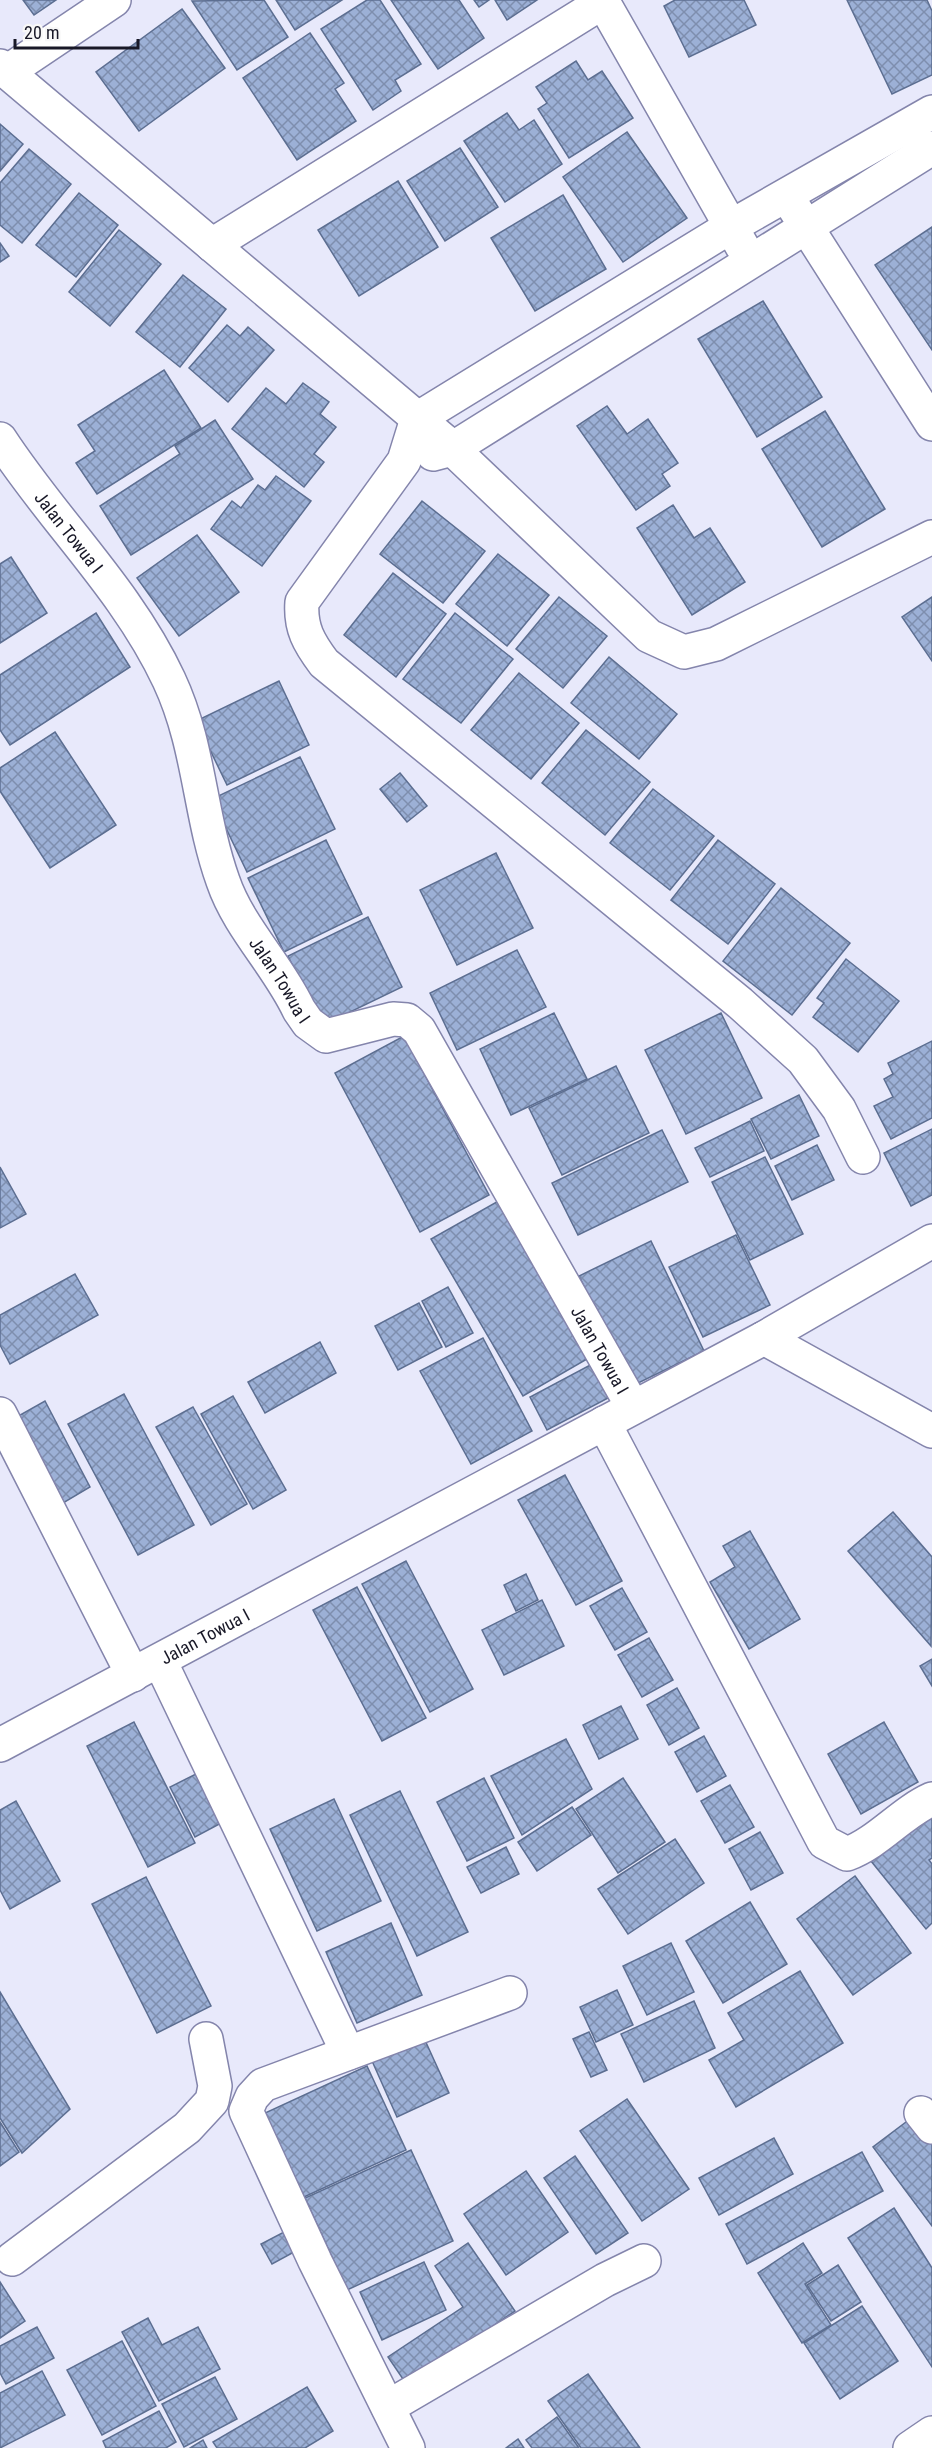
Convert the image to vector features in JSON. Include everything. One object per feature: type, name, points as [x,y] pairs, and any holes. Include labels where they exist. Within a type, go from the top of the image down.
[{"type":"street","points":[[114,0],[3,69],[452,449],[649,636],[684,652],[716,644],[932,537]]},
{"type":"street","points":[[212,245],[603,1],[730,227],[751,260]]},
{"type":"street","points":[[863,1157],[839,1109],[803,1060],[740,1003],[324,663],[304,632],[301,617],[302,602],[404,461],[417,419],[730,227],[932,112]]},
{"type":"street","points":[[878,143],[896,171]]},
{"type":"street","points":[[404,461],[452,449],[932,148]]},
{"type":"street","points":[[786,195],[932,424]]},
{"type":"street","name":"Jalan Towua I","points":[[2,448],[104,575],[148,641],[169,680],[186,719],[199,774],[212,849],[224,885],[299,1010],[308,1023],[326,1036],[393,1019],[407,1020],[419,1030],[633,1407]]},
{"type":"street","name":"Jalan Towua I","points":[[0,1745],[764,1338],[932,1241]]},
{"type":"street","points":[[764,1338],[932,1431]]},
{"type":"street","points":[[0,1414],[146,1668],[348,2053]]},
{"type":"street","points":[[604,1424],[824,1842],[847,1854],[864,1847],[920,1804],[932,1799]]},
{"type":"street","points":[[408,2448],[251,2126],[246,2111],[252,2097],[263,2085],[475,2008],[510,1993]]},
{"type":"street","points":[[12,2259],[188,2128],[212,2101],[215,2086],[206,2038]]},
{"type":"street","points":[[215,2086],[252,2097]]},
{"type":"street","points":[[388,2407],[605,2280],[644,2261]]},
{"type":"street","points":[[910,2448],[932,2433]]},
{"type":"building","points":[[23,0],[56,0],[34,15]]},
{"type":"building","points":[[264,0],[288,37],[237,70],[192,1]]},
{"type":"building","points":[[276,0],[342,0],[295,30]]},
{"type":"building","points":[[367,0],[380,0],[421,64],[395,80],[401,91],[373,110],[321,29]]},
{"type":"building","points":[[391,0],[459,0],[484,38],[438,69]]},
{"type":"building","points":[[474,0],[489,0],[479,7]]},
{"type":"building","points":[[495,0],[537,0],[507,20]]},
{"type":"building","points":[[675,0],[744,0],[756,25],[689,57],[664,6]]},
{"type":"building","points":[[847,0],[927,0],[932,11],[932,75],[892,94]]},
{"type":"building","points":[[182,9],[225,68],[139,131],[96,72]]},
{"type":"building","points":[[310,33],[344,83],[335,89],[356,121],[297,160],[243,78]]},
{"type":"building","points":[[576,61],[588,80],[602,71],[633,118],[569,158],[538,109],[547,103],[536,87]]},
{"type":"building","points":[[507,113],[519,130],[534,120],[562,164],[505,202],[464,141]]},
{"type":"building","points":[[0,124],[23,144],[0,171]]},
{"type":"building","points":[[627,132],[687,218],[623,262],[563,177]]},
{"type":"building","points":[[460,148],[498,207],[445,241],[407,181]]},
{"type":"building","points":[[29,149],[71,184],[22,243],[0,225],[0,183]]},
{"type":"building","points":[[398,181],[438,247],[359,296],[318,230]]},
{"type":"building","points":[[79,193],[118,225],[76,277],[36,245]]},
{"type":"building","points":[[563,195],[606,269],[535,311],[491,238]]},
{"type":"building","points":[[932,227],[932,350],[875,265]]},
{"type":"building","points":[[119,230],[161,264],[110,326],[69,292]]},
{"type":"building","points":[[0,243],[9,256],[0,262]]},
{"type":"building","points":[[183,275],[226,309],[180,367],[136,332]]},
{"type":"building","points":[[763,301],[822,397],[757,437],[698,339]]},
{"type":"building","points":[[227,325],[240,336],[248,327],[274,350],[228,402],[189,368]]},
{"type":"building","points":[[164,370],[201,428],[97,494],[76,463],[95,451],[78,425]]},
{"type":"building","points":[[303,383],[329,402],[320,414],[336,427],[314,454],[324,462],[304,487],[232,429],[266,388],[286,404]]},
{"type":"building","points":[[607,406],[627,434],[648,419],[678,463],[662,474],[670,486],[636,510],[577,426]]},
{"type":"building","points":[[825,411],[885,509],[822,547],[762,449]]},
{"type":"building","points":[[215,420],[253,479],[131,555],[100,506],[180,454],[175,446]]},
{"type":"building","points":[[276,476],[311,501],[262,566],[211,529],[232,501],[241,508],[258,485],[265,490]]},
{"type":"building","points":[[422,501],[485,551],[443,603],[380,554]]},
{"type":"building","points":[[673,505],[694,538],[710,528],[745,582],[692,615],[637,528]]},
{"type":"building","points":[[197,535],[239,592],[179,636],[137,578]]},
{"type":"building","points":[[498,554],[549,595],[507,646],[456,604]]},
{"type":"building","points":[[11,557],[47,613],[0,643],[0,564]]},
{"type":"building","points":[[393,573],[446,614],[396,677],[344,635]]},
{"type":"building","points":[[559,597],[607,636],[563,688],[516,649]]},
{"type":"building","points":[[932,597],[932,661],[902,617]]},
{"type":"building","points":[[96,613],[130,667],[10,745],[0,730],[0,675]]},
{"type":"building","points":[[455,613],[513,659],[461,723],[403,679]]},
{"type":"building","points":[[609,657],[677,714],[639,759],[571,703]]},
{"type":"building","points":[[519,673],[579,723],[531,779],[471,730]]},
{"type":"building","points":[[279,681],[309,745],[227,785],[196,721]]},
{"type":"building","points":[[586,730],[650,782],[605,835],[542,783]]},
{"type":"building","points":[[55,732],[116,825],[50,868],[0,791],[0,768]]},
{"type":"building","points":[[300,757],[335,829],[247,872],[212,799]]},
{"type":"building","points":[[400,773],[427,806],[407,822],[380,789]]},
{"type":"building","points":[[653,789],[714,836],[670,890],[610,843]]},
{"type":"building","points":[[326,840],[362,914],[284,952],[248,878]]},
{"type":"building","points":[[718,840],[775,884],[728,944],[671,900]]},
{"type":"building","points":[[496,853],[533,928],[457,965],[420,890]]},
{"type":"building","points":[[781,888],[850,943],[792,1015],[723,961]]},
{"type":"building","points":[[368,917],[402,987],[321,1026],[288,956]]},
{"type":"building","points":[[517,950],[546,1007],[457,1050],[430,993]]},
{"type":"building","points":[[846,959],[899,1001],[858,1052],[813,1017],[824,1003],[817,998]]},
{"type":"building","points":[[554,1013],[587,1079],[511,1115],[480,1049]]},
{"type":"building","points":[[721,1013],[762,1098],[686,1134],[645,1050]]},
{"type":"building","points":[[404,1036],[489,1195],[420,1232],[335,1073]]},
{"type":"building","points":[[932,1041],[932,1118],[891,1139],[874,1106],[893,1097],[884,1079],[893,1074],[888,1063]]},
{"type":"building","points":[[616,1066],[649,1133],[562,1175],[529,1108]]},
{"type":"building","points":[[799,1095],[819,1136],[771,1159],[751,1119]]},
{"type":"building","points":[[750,1121],[764,1151],[710,1177],[695,1148]]},
{"type":"building","points":[[932,1129],[932,1195],[911,1206],[884,1153]]},
{"type":"building","points":[[662,1130],[688,1182],[578,1235],[552,1183]]},
{"type":"building","points":[[817,1145],[834,1180],[792,1200],[775,1166]]},
{"type":"building","points":[[765,1157],[803,1234],[750,1260],[712,1182]]},
{"type":"building","points":[[0,1167],[26,1214],[0,1228]]},
{"type":"building","points":[[502,1199],[594,1355],[523,1396],[431,1239]]},
{"type":"building","points":[[736,1235],[770,1305],[703,1337],[669,1267]]},
{"type":"building","points":[[651,1241],[704,1351],[632,1386],[579,1276]]},
{"type":"building","points":[[75,1274],[98,1315],[10,1364],[0,1345],[0,1315]]},
{"type":"building","points":[[448,1287],[473,1333],[446,1347],[422,1301]]},
{"type":"building","points":[[419,1303],[442,1347],[398,1370],[375,1326]]},
{"type":"building","points":[[483,1338],[532,1431],[471,1464],[420,1371]]},
{"type":"building","points":[[320,1342],[336,1373],[265,1413],[248,1382]]},
{"type":"building","points":[[594,1363],[612,1396],[547,1430],[530,1397]]},
{"type":"building","points":[[124,1394],[194,1525],[138,1555],[68,1424]]},
{"type":"building","points":[[233,1396],[286,1490],[253,1509],[201,1414]]},
{"type":"building","points":[[45,1401],[90,1487],[58,1506],[13,1419]]},
{"type":"building","points":[[193,1407],[247,1504],[211,1525],[156,1427]]},
{"type":"building","points":[[565,1475],[622,1581],[576,1605],[518,1500]]},
{"type":"building","points":[[893,1512],[932,1557],[931,1646],[848,1551]]},
{"type":"building","points":[[750,1531],[800,1619],[749,1649],[710,1582],[735,1567],[723,1546]]},
{"type":"building","points":[[406,1561],[473,1689],[430,1712],[362,1584]]},
{"type":"building","points":[[526,1574],[538,1600],[516,1611],[504,1585]]},
{"type":"building","points":[[357,1587],[426,1718],[382,1741],[313,1610]]},
{"type":"building","points":[[622,1588],[647,1632],[615,1650],[590,1606]]},
{"type":"building","points":[[542,1600],[564,1646],[504,1675],[482,1630]]},
{"type":"building","points":[[649,1638],[673,1680],[642,1697],[618,1655]]},
{"type":"building","points":[[932,1659],[932,1686],[920,1666]]},
{"type":"building","points":[[677,1688],[699,1728],[669,1745],[647,1705]]},
{"type":"building","points":[[621,1706],[638,1739],[599,1759],[583,1725]]},
{"type":"building","points":[[134,1722],[195,1843],[148,1867],[87,1746]]},
{"type":"building","points":[[884,1722],[918,1782],[861,1814],[828,1754]]},
{"type":"building","points":[[704,1736],[726,1776],[697,1792],[675,1752]]},
{"type":"building","points":[[566,1739],[592,1789],[522,1835],[491,1776]]},
{"type":"building","points":[[202,1771],[227,1820],[195,1837],[170,1787]]},
{"type":"building","points":[[484,1778],[514,1838],[467,1861],[437,1802]]},
{"type":"building","points":[[623,1778],[665,1842],[618,1873],[576,1809]]},
{"type":"building","points":[[730,1785],[754,1827],[725,1843],[701,1801]]},
{"type":"building","points":[[400,1791],[468,1932],[417,1956],[350,1815]]},
{"type":"building","points":[[334,1799],[381,1901],[317,1931],[270,1829]]},
{"type":"building","points":[[16,1801],[60,1881],[10,1909],[0,1890],[0,1810]]},
{"type":"building","points":[[572,1807],[591,1835],[537,1871],[518,1842]]},
{"type":"building","points":[[929,1814],[932,1817],[932,1858],[929,1860],[932,1864],[932,1923],[926,1929],[871,1861]]},
{"type":"building","points":[[760,1832],[783,1873],[751,1890],[729,1849]]},
{"type":"building","points":[[675,1839],[704,1883],[628,1934],[598,1889]]},
{"type":"building","points":[[506,1847],[519,1874],[481,1893],[467,1867]]},
{"type":"building","points":[[855,1876],[911,1953],[853,1995],[797,1919]]},
{"type":"building","points":[[146,1877],[211,2006],[157,2033],[92,1904]]},
{"type":"building","points":[[750,1902],[787,1964],[723,2003],[686,1941]]},
{"type":"building","points":[[391,1923],[422,1995],[357,2023],[326,1952]]},
{"type":"building","points":[[671,1943],[694,1992],[647,2015],[623,1966]]},
{"type":"building","points":[[800,1971],[843,2043],[736,2107],[709,2060],[744,2040],[728,2013]]},
{"type":"building","points":[[617,1990],[633,2025],[596,2042],[580,2007]]},
{"type":"building","points":[[0,1992],[70,2109],[22,2153],[0,2118]]},
{"type":"building","points":[[694,2001],[715,2048],[644,2082],[621,2034]]},
{"type":"building","points":[[589,2032],[607,2070],[591,2077],[573,2039]]},
{"type":"building","points":[[424,2038],[449,2093],[397,2117],[372,2061]]},
{"type":"building","points":[[367,2066],[406,2150],[304,2197],[265,2113]]},
{"type":"building","points":[[627,2099],[689,2189],[642,2221],[580,2131]]},
{"type":"building","points":[[914,2116],[932,2141],[932,2226],[873,2147]]},
{"type":"building","points":[[0,2122],[19,2152],[0,2166]]},
{"type":"building","points":[[774,2138],[793,2174],[719,2215],[699,2178]]},
{"type":"building","points":[[411,2150],[453,2241],[347,2290],[305,2198]]},
{"type":"building","points":[[862,2152],[883,2191],[747,2264],[726,2224]]},
{"type":"building","points":[[575,2156],[628,2233],[596,2254],[544,2178]]},
{"type":"building","points":[[526,2171],[568,2232],[506,2275],[464,2214]]},
{"type":"building","points":[[894,2208],[932,2268],[932,2367],[848,2238]]},
{"type":"building","points":[[286,2231],[296,2251],[272,2264],[261,2244]]},
{"type":"building","points":[[468,2243],[515,2311],[407,2385],[388,2357],[463,2307],[435,2266]]},
{"type":"building","points":[[803,2243],[822,2273],[805,2284],[831,2325],[802,2343],[758,2273]]},
{"type":"building","points":[[424,2262],[446,2310],[382,2340],[360,2292]]},
{"type":"building","points":[[838,2265],[861,2302],[831,2321],[807,2285]]},
{"type":"building","points":[[0,2282],[25,2321],[0,2338]]},
{"type":"building","points":[[862,2306],[898,2361],[840,2399],[804,2343]]},
{"type":"building","points":[[148,2318],[162,2345],[198,2327],[220,2369],[159,2401],[122,2332]]},
{"type":"building","points":[[37,2327],[54,2358],[6,2384],[0,2373],[0,2346]]},
{"type":"building","points":[[122,2341],[156,2406],[102,2435],[67,2370]]},
{"type":"building","points":[[42,2371],[65,2415],[0,2448],[0,2393]]},
{"type":"building","points":[[588,2374],[640,2448],[581,2448],[548,2401]]},
{"type":"building","points":[[215,2377],[237,2419],[184,2447],[162,2404]]},
{"type":"building","points":[[307,2387],[333,2431],[305,2448],[217,2448],[213,2442]]},
{"type":"building","points":[[159,2411],[176,2442],[166,2448],[106,2448],[103,2441]]},
{"type":"building","points":[[557,2417],[579,2448],[532,2448],[526,2440]]},
{"type":"building","points":[[518,2439],[524,2448],[506,2448]]},
{"type":"building","points":[[203,2440],[207,2448],[190,2448]]}]
